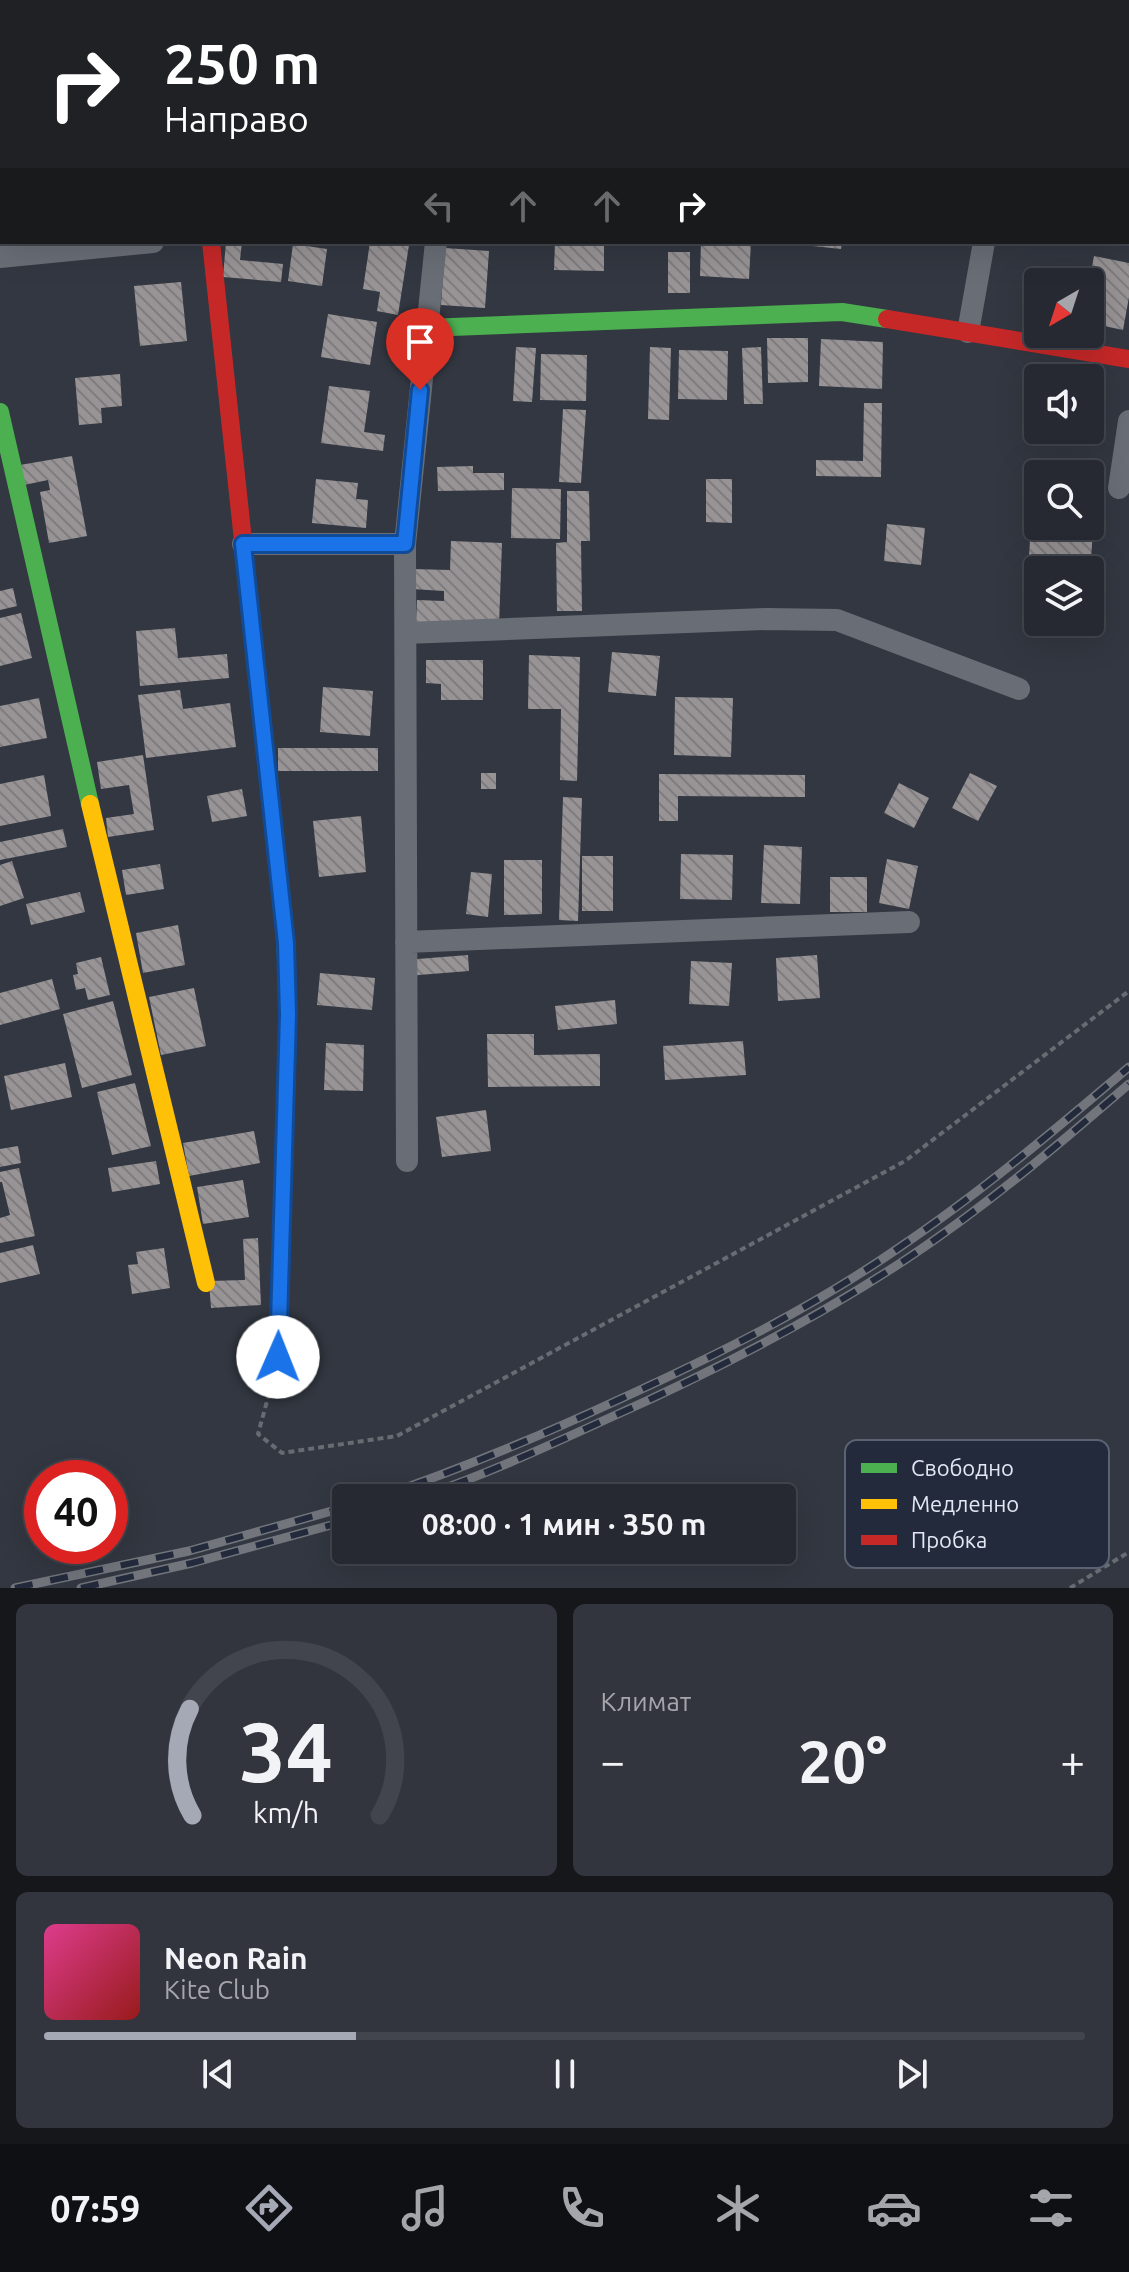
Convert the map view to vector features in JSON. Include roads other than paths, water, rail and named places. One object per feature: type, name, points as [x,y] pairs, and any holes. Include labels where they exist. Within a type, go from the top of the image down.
[{"type":"street","points":[[0,257],[133,244]]},
{"type":"street","points":[[211,244],[286,943],[288,1015],[278,1357]]},
{"type":"street","points":[[407,1161],[405,544],[436,244]]},
{"type":"street","points":[[968,332],[984,244]]},
{"type":"street","points":[[426,328],[842,312],[1129,359]]},
{"type":"street","points":[[0,412],[57,665],[206,1283]]},
{"type":"street","points":[[1119,488],[1129,421]]},
{"type":"street","points":[[243,544],[405,544]]},
{"type":"street","points":[[406,633],[767,619],[837,620],[1019,689]]},
{"type":"street","points":[[406,942],[909,922]]},
{"type":"railway","points":[[414,1484],[588,1414],[798,1311],[867,1269],[960,1205],[1129,1067]]},
{"type":"railway","points":[[454,1484],[646,1402],[833,1305],[964,1219],[1129,1084]]},
{"type":"railway","points":[[15,1588],[189,1551],[332,1511]]},
{"type":"railway","points":[[81,1588],[192,1563],[332,1525]]}]
